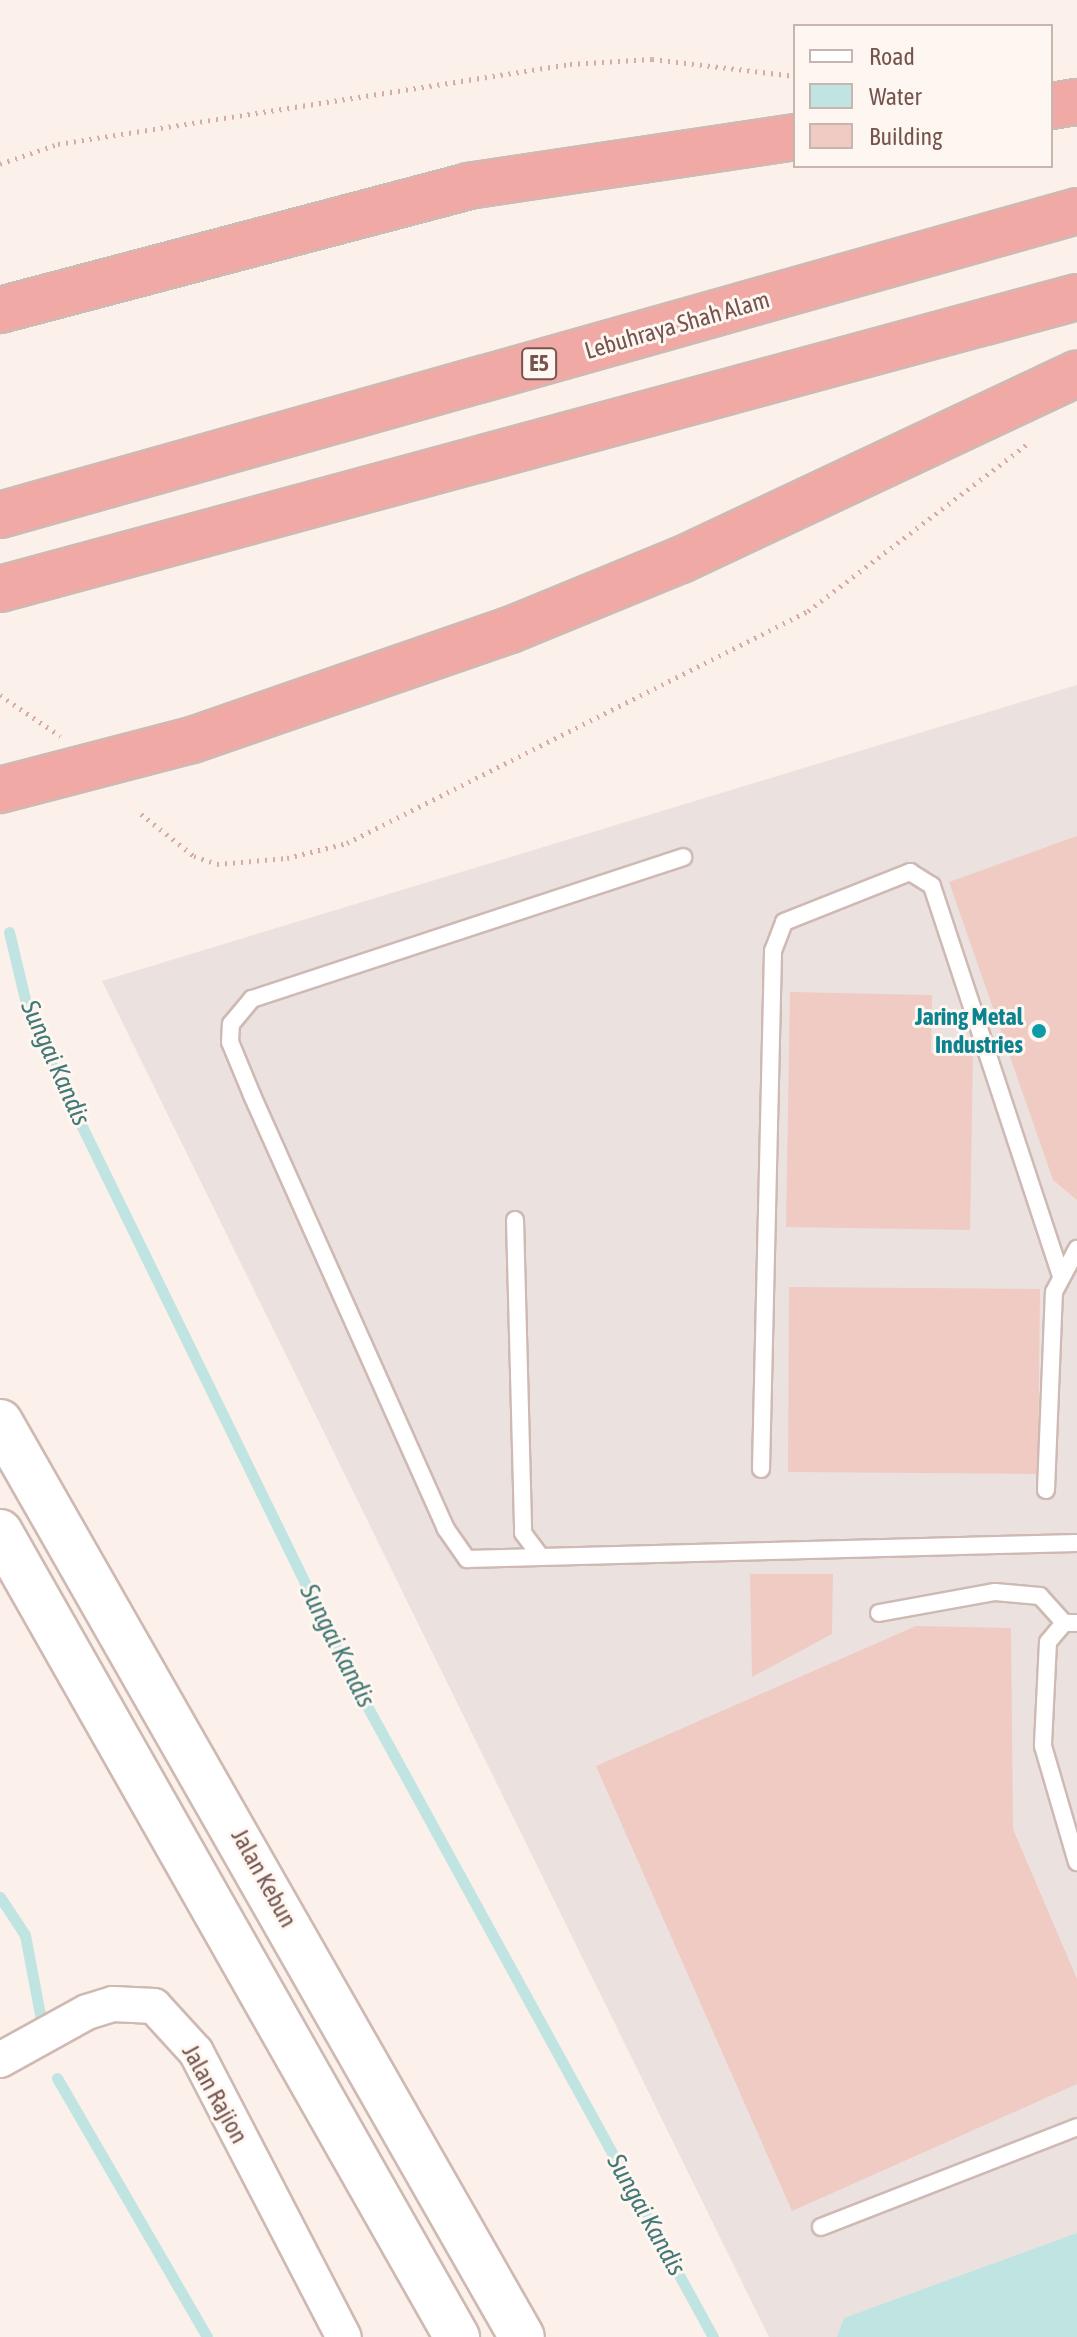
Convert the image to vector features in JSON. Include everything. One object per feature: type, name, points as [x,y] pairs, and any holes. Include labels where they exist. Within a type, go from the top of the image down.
[{"type":"highway","points":[[1053,106],[1077,102]]},
{"type":"highway","points":[[0,310],[468,186],[793,137]]},
{"type":"highway","name":"Lebuhraya Shah Alam","points":[[0,515],[1077,211]]},
{"type":"highway","points":[[0,589],[1077,297]]},
{"type":"highway","points":[[0,790],[56,757],[281,712],[510,630],[681,560],[1077,374]]},
{"type":"highway","points":[[0,801],[56,757]]},
{"type":"main road","name":"Jalan Kebun","points":[[0,1422],[522,2337]]},
{"type":"main road","points":[[0,1532],[457,2337]]},
{"type":"street","name":"Jalan Rajion","points":[[0,2060],[87,2012],[113,2004],[154,2006],[196,2052],[344,2337]]},
{"type":"lane","points":[[683,857],[252,999],[231,1024],[230,1042],[252,1095],[446,1529],[467,1559],[1077,1543]]},
{"type":"lane","points":[[761,1469],[773,951],[784,922],[910,872],[932,886],[1061,1276]]},
{"type":"lane","points":[[515,1220],[523,1533],[541,1557]]},
{"type":"lane","points":[[1046,1490],[1054,1292],[1077,1249]]},
{"type":"lane","points":[[879,1613],[995,1592],[1040,1596],[1070,1623],[1048,1642],[1043,1746],[1077,1862]]},
{"type":"lane","points":[[821,2227],[1077,2127]]},
{"type":"path","points":[[0,164],[58,144],[570,64],[652,59],[793,76]]},
{"type":"path","points":[[141,814],[194,856],[217,864],[287,858],[347,843],[808,611],[1040,436]]},
{"type":"path","points":[[0,695],[56,757]]},
{"type":"shaded area","points":[[1077,685],[1077,2337],[769,2337],[102,981]]},
{"type":"water","points":[[1077,2233],[1077,2337],[837,2337],[844,2318]]},
{"type":"building","name":"Jaring Metal Industries","points":[[1077,836],[1077,1200],[1053,1180],[949,882]]},
{"type":"building","points":[[790,992],[932,995],[931,1053],[973,1053],[970,1230],[786,1227]]},
{"type":"building","points":[[789,1287],[1040,1289],[1038,1474],[788,1472]]},
{"type":"building","points":[[750,1574],[833,1574],[832,1634],[752,1677]]},
{"type":"building","points":[[916,1626],[1011,1628],[1013,1829],[1077,1979],[1077,2084],[792,2211],[596,1766]]},
{"type":"waterway","name":"Sungai Kandis","points":[[9,932],[30,1020],[350,1675],[713,2337]]},
{"type":"waterway","points":[[0,1897],[25,1935],[41,2020]]},
{"type":"waterway","points":[[57,2078],[207,2337]]},
{"type":"place","name":"Jaring Metal Industries","points":[[1039,1031]]}]
